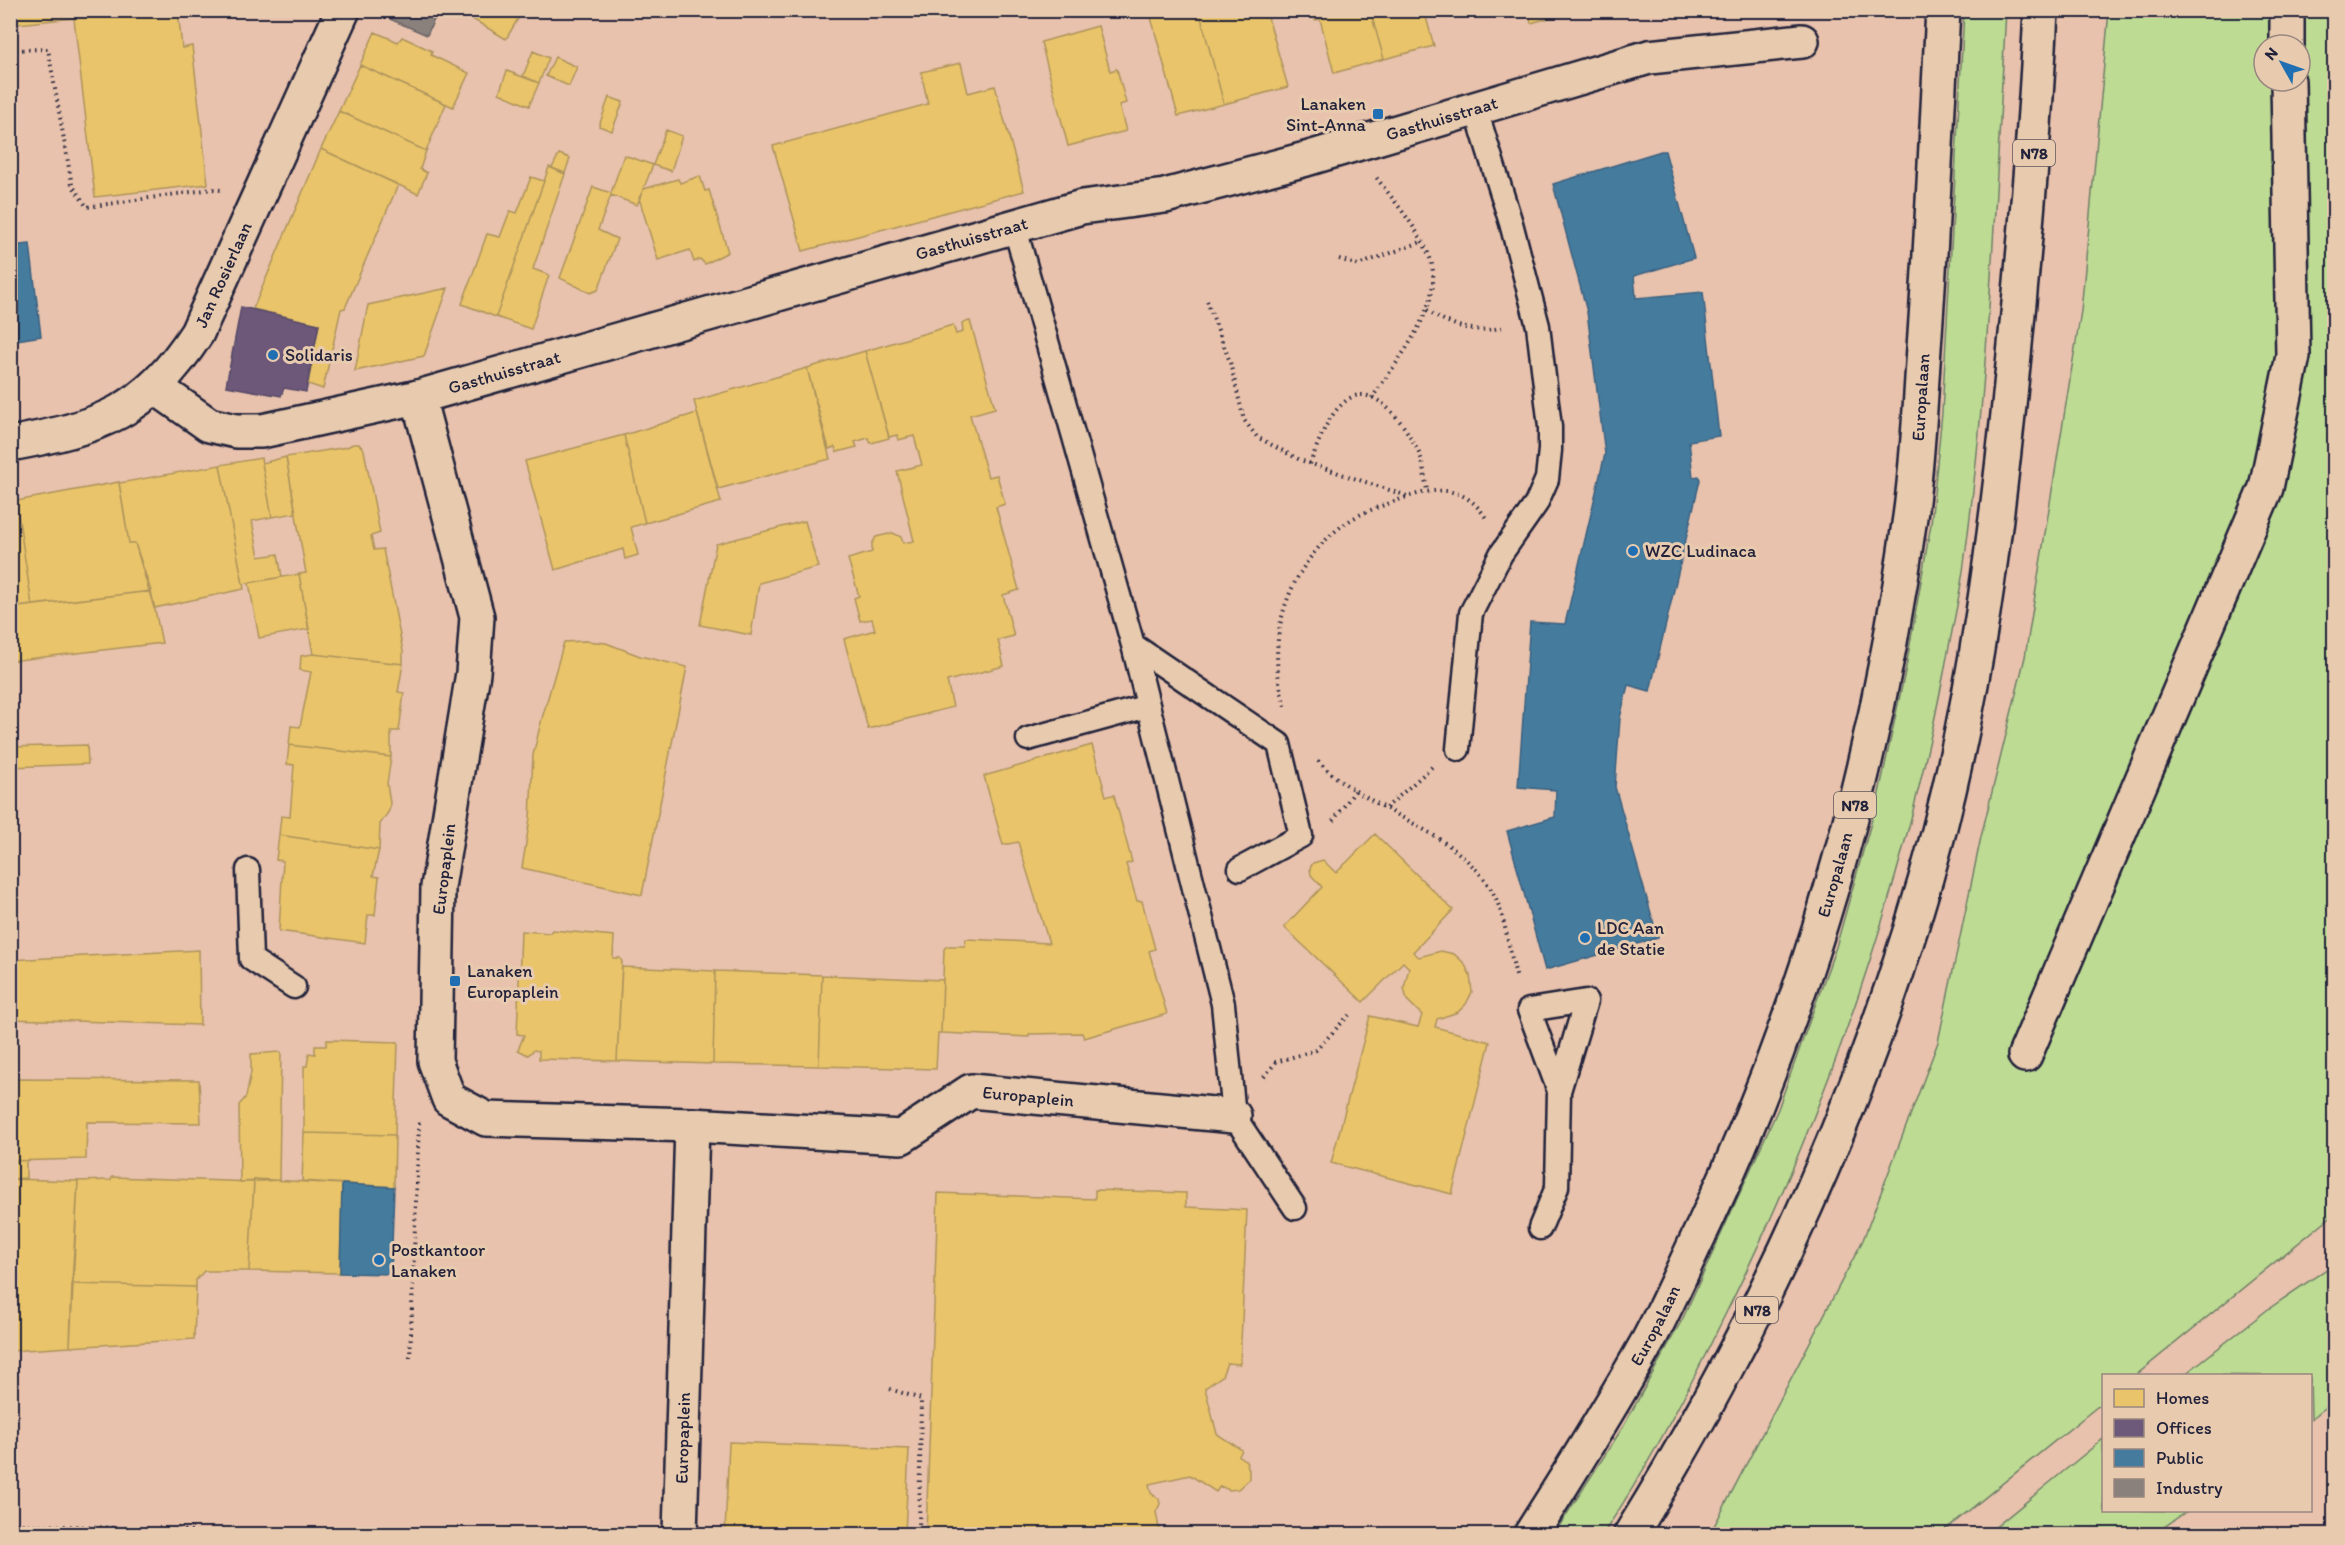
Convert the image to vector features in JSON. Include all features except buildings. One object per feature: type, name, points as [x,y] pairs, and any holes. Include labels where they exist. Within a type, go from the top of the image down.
[{"type":"street","name":"Jan Rosierlaan","points":[[10,444],[62,434],[96,424],[124,411],[155,387],[179,361],[197,333],[257,195],[343,10]]},
{"type":"street","name":"Europalaan","points":[[1531,1534],[1586,1448],[1649,1339],[1742,1144],[1806,971],[1862,780],[1881,689],[1910,516],[1926,318],[1943,10]]},
{"type":"street","name":"N78","points":[[1631,1534],[1677,1460],[1730,1363],[1822,1171],[1909,936],[1939,829],[1959,744],[1992,559],[2031,198],[2041,10]]},
{"type":"street","points":[[2287,10],[2288,33]]},
{"type":"street","name":"Gasthuisstraat","points":[[155,387],[209,425],[236,431],[262,431],[418,397],[1083,207],[1165,196],[1476,110],[1649,57],[1802,41]]},
{"type":"street","points":[[2025,1055],[2266,488],[2293,356],[2288,93]]},
{"type":"street","name":"Europaplein","points":[[418,397],[477,617],[473,673],[438,887],[435,1060],[450,1099],[486,1119],[692,1125],[901,1137],[971,1091],[1234,1116]]},
{"type":"street","name":"Europaplein","points":[[680,1534],[692,1125]]},
{"type":"lane","points":[[1458,749],[1471,613],[1504,550],[1536,504],[1547,479],[1550,426],[1535,317],[1511,224],[1476,110]]},
{"type":"lane","points":[[1014,225],[1133,645],[1223,1004],[1234,1116],[1294,1208]]},
{"type":"lane","points":[[1133,645],[1279,744],[1301,836],[1240,869]]},
{"type":"lane","points":[[1028,739],[1148,705]]},
{"type":"lane","points":[[248,870],[251,959],[294,987]]},
{"type":"lane","points":[[1540,1228],[1557,1187],[1559,1091]]},
{"type":"path","points":[[10,50],[48,49],[72,185],[87,207],[212,189],[257,195]]},
{"type":"path","points":[[1353,145],[1429,254],[1433,270],[1434,286],[1427,310],[1372,398]]},
{"type":"path","points":[[1339,260],[1358,265],[1421,242]]},
{"type":"path","points":[[1207,301],[1230,362],[1244,420],[1257,437],[1310,464],[1409,497]]},
{"type":"path","points":[[1427,310],[1455,326],[1472,330],[1503,328],[1535,317]]},
{"type":"path","points":[[1310,464],[1334,412],[1349,399],[1367,394],[1384,403],[1412,438],[1422,460],[1427,490]]},
{"type":"path","points":[[1287,711],[1280,692],[1276,638],[1283,611],[1296,580],[1311,557],[1347,522],[1365,512],[1427,490],[1459,493],[1477,504],[1504,550]]},
{"type":"path","points":[[1386,808],[1429,770],[1458,749]]},
{"type":"path","points":[[1315,758],[1349,788],[1386,808],[1451,849],[1493,892],[1517,978]]},
{"type":"path","points":[[1234,1116],[1276,1062],[1316,1050],[1349,1015]]},
{"type":"path","points":[[410,1358],[419,1116]]},
{"type":"path","points":[[890,1389],[921,1399],[919,1534]]},
{"type":"path","points":[[10,1524],[190,1531],[201,1534]]},
{"type":"green space","points":[[1964,11],[2006,11],[1990,291],[1979,431],[1963,571],[1926,757],[1905,840],[1856,1003],[1827,1083],[1761,1240],[1696,1373],[1652,1455],[1603,1534],[1554,1534],[1623,1427],[1683,1318],[1778,1109],[1836,947],[1878,798],[1906,667],[1931,524],[1942,413]]},
{"type":"green space","points":[[2109,11],[2334,11],[2334,1214],[2137,1374],[2102,1374],[2102,1403],[1940,1534],[1710,1534],[1863,1240],[1938,1042],[1981,837],[2025,657],[2081,311]]},
{"type":"green space","points":[[2334,1264],[2334,1401],[2312,1418],[2312,1374],[2185,1374],[2267,1310]]},
{"type":"green space","points":[[2102,1440],[2102,1512],[2186,1512],[2154,1534],[1987,1534]]},
{"type":"place","name":"Lanaken Sint-Anna","points":[[1378,114]]},
{"type":"place","name":"Solidaris","points":[[273,355]]},
{"type":"place","name":"WZC Ludinaca","points":[[1633,551]]},
{"type":"place","name":"LDC Aan de Statie","points":[[1585,938]]},
{"type":"place","name":"Lanaken Europaplein","points":[[455,981]]},
{"type":"place","name":"Postkantoor Lanaken","points":[[379,1260]]}]
